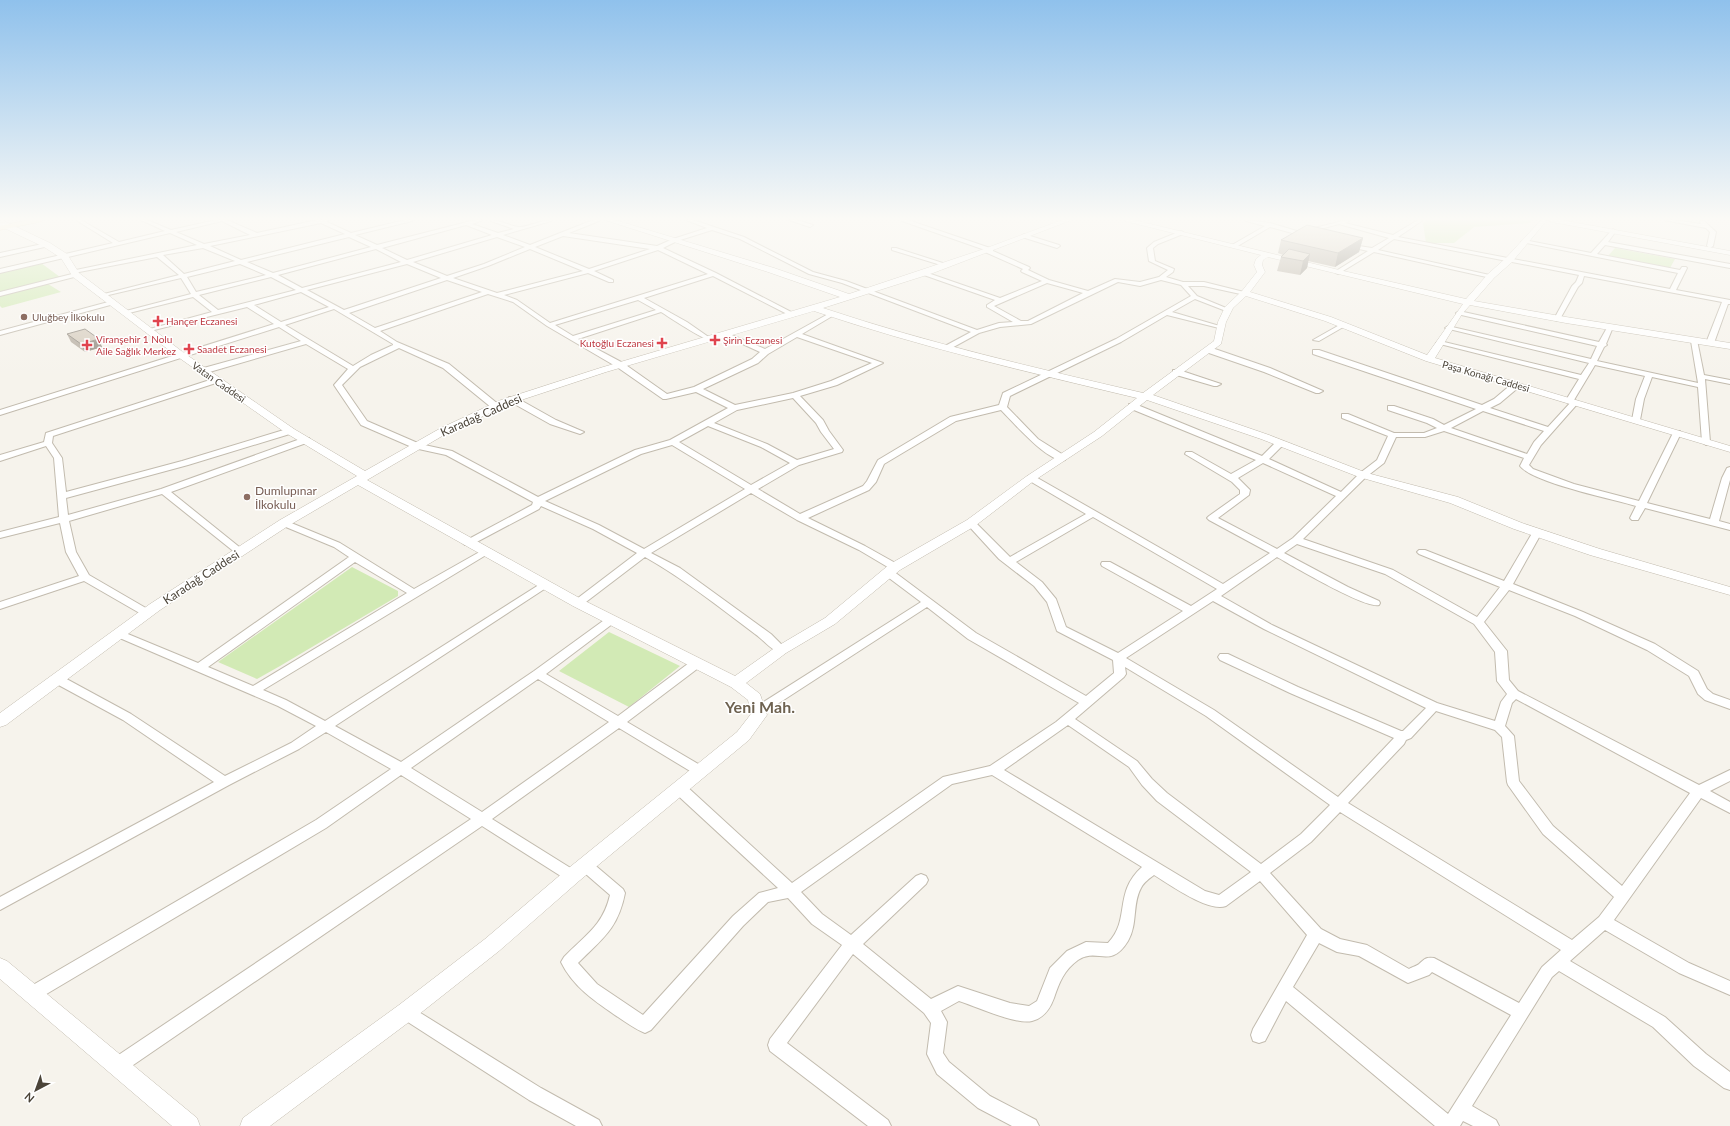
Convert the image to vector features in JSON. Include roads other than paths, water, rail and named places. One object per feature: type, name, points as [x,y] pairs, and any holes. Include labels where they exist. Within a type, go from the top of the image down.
[{"type":"street","points":[[0,294],[75,273]]},
{"type":"street","name":"Vatan Caddesi","points":[[75,273],[102,296],[181,356],[290,431],[306,440],[362,478],[468,543],[578,603],[736,683],[755,698],[758,711]]},
{"type":"street","points":[[178,273],[194,294],[216,312]]},
{"type":"street","points":[[102,296],[197,273]]},
{"type":"street","points":[[266,273],[335,307],[399,345],[446,366],[495,406]]},
{"type":"street","points":[[125,312],[281,273]]},
{"type":"street","points":[[148,331],[368,273]]},
{"type":"street","points":[[432,273],[515,301],[549,325],[620,365],[666,396],[697,389],[755,361],[765,352],[832,314]]},
{"type":"street","points":[[344,312],[465,273]]},
{"type":"street","points":[[497,295],[583,273]]},
{"type":"street","points":[[592,273],[611,281]]},
{"type":"street","points":[[711,273],[793,314]]},
{"type":"street","points":[[778,273],[848,297]]},
{"type":"street","points":[[812,273],[844,282],[978,332]]},
{"type":"street","points":[[923,273],[1000,300]]},
{"type":"street","name":"Karadağ Caddesi","points":[[0,721],[147,613],[284,523],[445,430],[512,399],[620,365],[815,308],[923,273]]},
{"type":"street","points":[[1025,273],[1047,281],[1089,293]]},
{"type":"street","points":[[948,348],[978,332],[1000,325],[1029,323],[1117,280],[1140,284],[1161,278],[1169,273]]},
{"type":"street","points":[[736,683],[781,650],[830,621],[892,570],[971,523],[1032,478],[1098,434],[1176,372],[1209,350],[1218,342],[1221,328],[1229,307],[1245,294],[1254,284],[1261,273]]},
{"type":"street","points":[[1340,273],[1469,302],[1557,319],[1730,346]]},
{"type":"street","points":[[1474,273],[1491,276]]},
{"type":"street","points":[[1429,359],[1459,313],[1495,273]]},
{"type":"street","points":[[1574,273],[1728,302],[1710,343]]},
{"type":"street","points":[[1672,291],[1682,273]]},
{"type":"street","points":[[549,325],[714,274]]},
{"type":"street","points":[[1557,319],[1575,286],[1579,283],[1582,274]]},
{"type":"street","points":[[811,283],[825,277]]},
{"type":"street","points":[[1161,278],[1183,284],[1204,284],[1245,294]]},
{"type":"street","points":[[1019,324],[1012,318],[989,306],[1047,281]]},
{"type":"street","points":[[1183,284],[1195,298],[1228,310]]},
{"type":"street","points":[[375,330],[489,292]]},
{"type":"street","name":"Paşa Konağı Caddesi","points":[[1245,294],[1343,325],[1429,359],[1730,449]]},
{"type":"street","points":[[638,297],[685,323],[708,339]]},
{"type":"street","points":[[1003,407],[1006,395],[1051,374],[1167,313],[1180,304],[1195,298]]},
{"type":"street","points":[[0,333],[112,303]]},
{"type":"street","points":[[248,304],[307,342],[353,369]]},
{"type":"street","points":[[0,413],[335,307]]},
{"type":"street","points":[[815,308],[871,327],[948,348],[1145,396],[1280,443],[1363,475],[1454,500],[1536,532],[1595,552],[1730,591]]},
{"type":"street","points":[[572,338],[662,310]]},
{"type":"street","points":[[1167,313],[1221,328]]},
{"type":"street","points":[[1459,313],[1603,345]]},
{"type":"street","points":[[1317,340],[1343,325]]},
{"type":"street","points":[[1610,327],[1603,345],[1583,378],[1572,401],[1550,430],[1537,444],[1524,466],[1530,471],[1571,486],[1730,526]]},
{"type":"street","points":[[1448,328],[1702,386]]},
{"type":"street","points":[[725,334],[765,352]]},
{"type":"street","points":[[468,543],[536,507],[538,500],[638,452],[673,442],[734,408],[795,395],[834,383],[879,363],[796,334]]},
{"type":"street","points":[[1695,341],[1702,386],[1706,442]]},
{"type":"street","points":[[203,371],[307,342]]},
{"type":"street","points":[[1440,343],[1583,378]]},
{"type":"street","points":[[399,345],[367,359],[345,375],[338,385],[364,423],[417,446],[449,453],[538,500],[596,527],[676,570],[767,637],[781,650]]},
{"type":"street","points":[[1209,350],[1319,390]]},
{"type":"street","points":[[1316,352],[1550,430]]},
{"type":"street","points":[[1176,372],[1217,384]]},
{"type":"street","points":[[1636,420],[1640,399],[1649,374]]},
{"type":"street","points":[[1700,376],[1730,382]]},
{"type":"street","points":[[147,613],[85,577],[71,552],[64,519],[58,458],[48,443],[49,435],[216,380]]},
{"type":"street","points":[[1345,416],[1393,435],[1425,435],[1444,428],[1497,401],[1516,384]]},
{"type":"street","points":[[697,389],[734,408]]},
{"type":"street","points":[[578,603],[644,553],[751,489],[796,463],[840,450],[825,432],[820,422],[795,395]]},
{"type":"street","points":[[512,399],[553,422],[580,432]]},
{"type":"street","points":[[1132,406],[1263,460],[1343,496]]},
{"type":"street","points":[[1003,407],[1035,441],[1062,458]]},
{"type":"street","points":[[800,518],[866,488],[871,484],[875,469],[881,462],[953,419],[1003,407]]},
{"type":"street","points":[[1391,408],[1430,421],[1444,428],[1530,457]]},
{"type":"street","points":[[707,423],[757,442],[781,453],[796,463]]},
{"type":"street","points":[[62,496],[185,463],[290,431]]},
{"type":"street","points":[[1635,518],[1677,433]]},
{"type":"street","points":[[1118,658],[1296,540],[1363,475],[1381,461],[1393,435]]},
{"type":"street","points":[[0,534],[64,519],[164,491],[306,440]]},
{"type":"street","points":[[673,442],[800,518],[862,548],[892,570],[928,602],[972,636],[1087,702]]},
{"type":"street","points":[[0,458],[48,443]]},
{"type":"street","points":[[1231,478],[1263,460],[1280,443]]},
{"type":"street","points":[[1188,454],[1231,478],[1244,490],[1244,495],[1212,518],[1344,589],[1375,603]]},
{"type":"street","points":[[1714,522],[1726,478],[1730,470]]},
{"type":"street","points":[[1032,478],[1224,589]]},
{"type":"street","points":[[164,491],[240,552]]},
{"type":"street","points":[[1009,562],[1092,514]]},
{"type":"street","points":[[284,523],[336,545],[414,593]]},
{"type":"street","points":[[971,523],[1009,562],[1038,584],[1052,601],[1061,629],[1118,658],[1210,713],[1338,804],[1573,949]]},
{"type":"street","points":[[1478,622],[1507,586],[1536,532]]},
{"type":"street","points":[[1296,540],[1388,572],[1478,622],[1501,651],[1503,681],[1514,694],[1730,808]]},
{"type":"street","points":[[253,691],[414,593],[486,552]]},
{"type":"street","points":[[1422,552],[1579,614],[1651,646],[1694,674],[1702,690],[1710,696],[1730,705]]},
{"type":"street","points":[[199,668],[356,557]]},
{"type":"street","points":[[1106,564],[1191,611]]},
{"type":"street","points":[[0,606],[85,577]]},
{"type":"street","points":[[0,904],[224,782],[295,746],[327,727],[545,584]]},
{"type":"street","points":[[1213,596],[1268,627],[1433,706],[1498,726],[1508,736],[1513,782],[1548,830],[1623,896]]},
{"type":"street","points":[[251,1126],[406,1012],[492,945],[585,865],[743,736],[759,715],[758,711],[928,602]]},
{"type":"street","points":[[32,994],[321,824],[538,674],[611,620]]},
{"type":"street","points":[[118,634],[282,703],[402,769],[572,876]]},
{"type":"street","points":[[1224,657],[1294,690],[1400,736],[1407,735],[1430,712],[1433,706]]},
{"type":"street","points":[[585,865],[618,893],[607,924],[595,938],[569,962],[572,970],[597,993],[645,1025],[743,916],[764,897],[792,891],[864,838],[948,780],[994,770],[1067,719],[1120,674],[1118,658]]},
{"type":"street","points":[[117,1066],[482,819],[620,722],[697,663]]},
{"type":"street","points":[[538,674],[700,771]]},
{"type":"street","points":[[57,679],[127,717],[224,782]]},
{"type":"street","points":[[1498,726],[1507,702],[1514,694]]},
{"type":"street","points":[[1067,719],[1133,764],[1147,782],[1162,797],[1260,872],[1316,934],[1337,945],[1362,950],[1408,976],[1424,970],[1428,964],[1434,964],[1521,1012]]},
{"type":"street","points":[[994,770],[1201,896],[1221,902],[1306,838],[1400,741],[1400,736]]},
{"type":"street","points":[[1284,988],[1333,1031],[1450,1126],[1547,972],[1604,922],[1698,792],[1730,775]]},
{"type":"street","points":[[679,788],[792,891],[817,919],[852,944],[930,1008],[939,1022],[935,1054],[943,1068],[984,1102],[1030,1126]]},
{"type":"street","points":[[930,1008],[958,993],[1010,1011],[1031,1014],[1043,1006],[1055,973],[1072,956],[1086,949],[1111,950],[1122,940],[1126,930],[1134,886],[1153,866]]},
{"type":"street","points":[[882,1126],[776,1045],[852,944],[921,880]]},
{"type":"street","points":[[1604,922],[1684,968],[1730,988]]},
{"type":"street","points":[[1259,1035],[1284,988],[1316,934]]},
{"type":"street","points":[[1557,962],[1660,1022],[1700,1060],[1730,1082]]},
{"type":"street","points":[[0,967],[189,1126]]},
{"type":"street","points":[[406,1012],[535,1094],[593,1126]]},
{"type":"street","points":[[1460,1109],[1490,1126]]},
{"type":"place","name":"Uluğbey İlkokulu","points":[[24,317]]},
{"type":"place","name":"Hançer Eczanesi","points":[[158,321]]},
{"type":"place","name":"Şirin Eczanesi","points":[[715,340]]},
{"type":"place","name":"Kutoğlu Eczanesi","points":[[662,343]]},
{"type":"place","name":"Viranşehir 1 Nolu Aile Sağlık Merkez","points":[[87,345]]},
{"type":"place","name":"Saadet Eczanesi","points":[[189,349]]},
{"type":"place","name":"Dumlupınar İlkokulu","points":[[247,497]]},
{"type":"district","name":"Yeni Mah.","points":[[760,706]]}]
